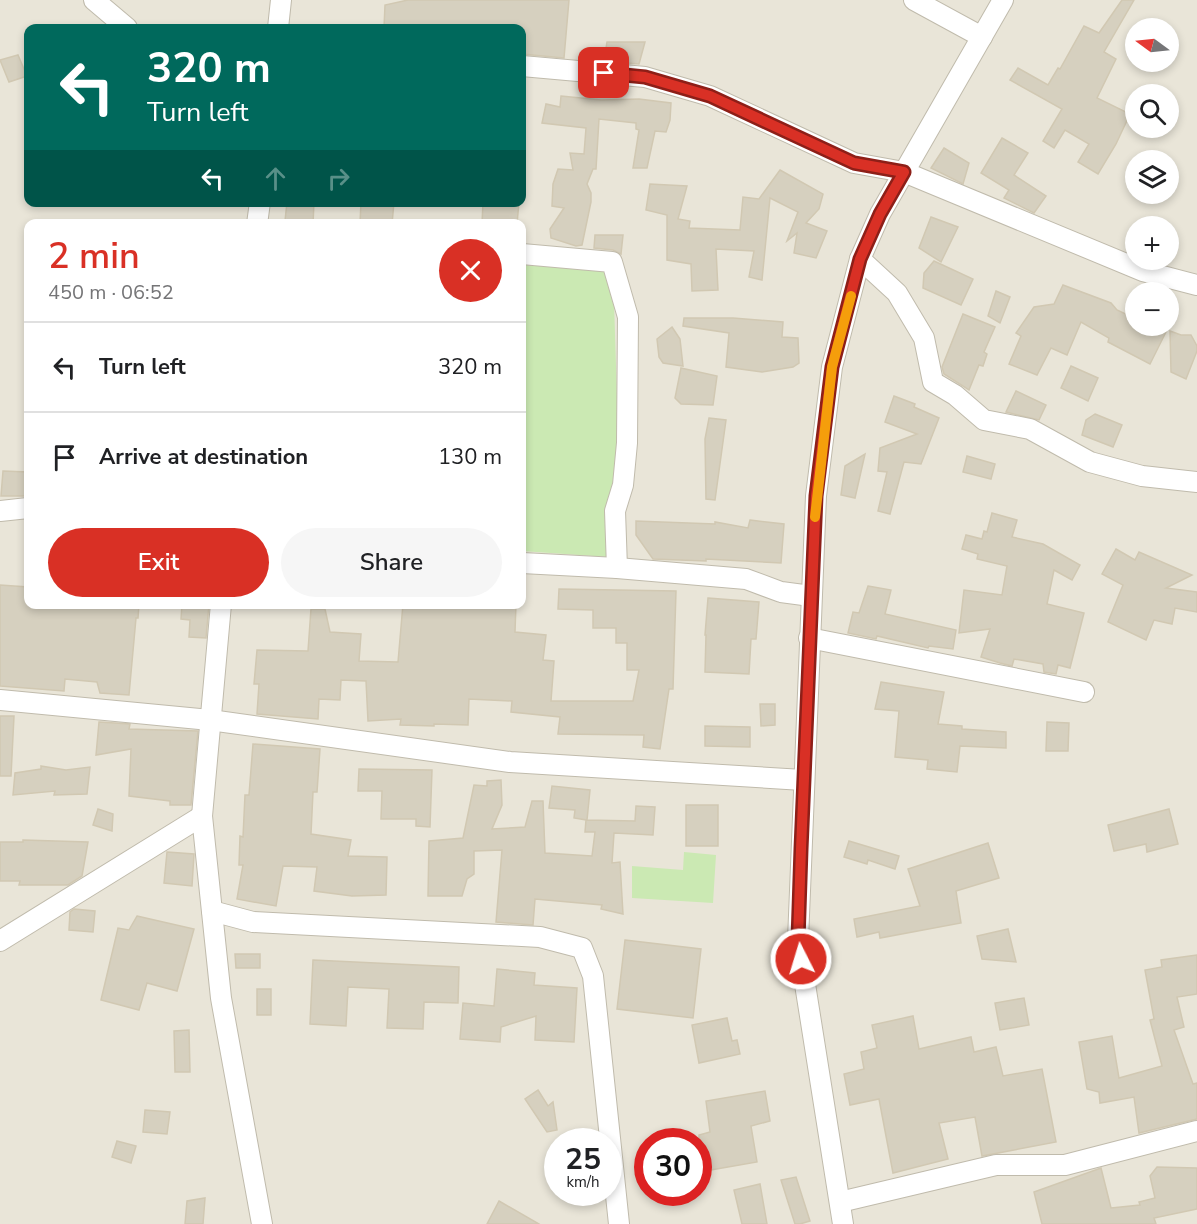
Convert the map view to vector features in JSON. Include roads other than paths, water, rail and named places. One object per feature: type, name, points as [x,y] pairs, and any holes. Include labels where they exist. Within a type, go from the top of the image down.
[{"type":"street","points":[[94,0],[122,24]]},
{"type":"street","points":[[278,24],[281,0]]},
{"type":"street","points":[[914,0],[982,37]]},
{"type":"street","points":[[843,1224],[798,940],[816,496],[832,367],[860,259],[880,214],[1003,0]]},
{"type":"street","points":[[526,66],[645,77],[710,96],[854,163],[904,172],[1143,271],[1197,285]]},
{"type":"street","points":[[526,254],[612,262],[628,317],[627,443],[623,485],[615,511],[617,568]]},
{"type":"street","points":[[860,259],[897,293],[919,329],[924,338],[933,382],[955,395],[984,420],[1030,429],[1090,462],[1142,476],[1197,482]]},
{"type":"street","points":[[0,511],[24,508]]},
{"type":"street","points":[[526,562],[746,579],[782,592],[811,596]]},
{"type":"street","points":[[221,609],[202,816],[221,998],[262,1224]]},
{"type":"street","points":[[810,638],[1084,692]]},
{"type":"street","points":[[0,700],[210,720],[510,762],[803,780]]},
{"type":"street","points":[[0,941],[202,816]]},
{"type":"street","points":[[212,911],[253,922],[540,937],[582,948],[593,976],[619,1224]]},
{"type":"street","points":[[840,1202],[996,1165],[1065,1165],[1197,1131]]}]
